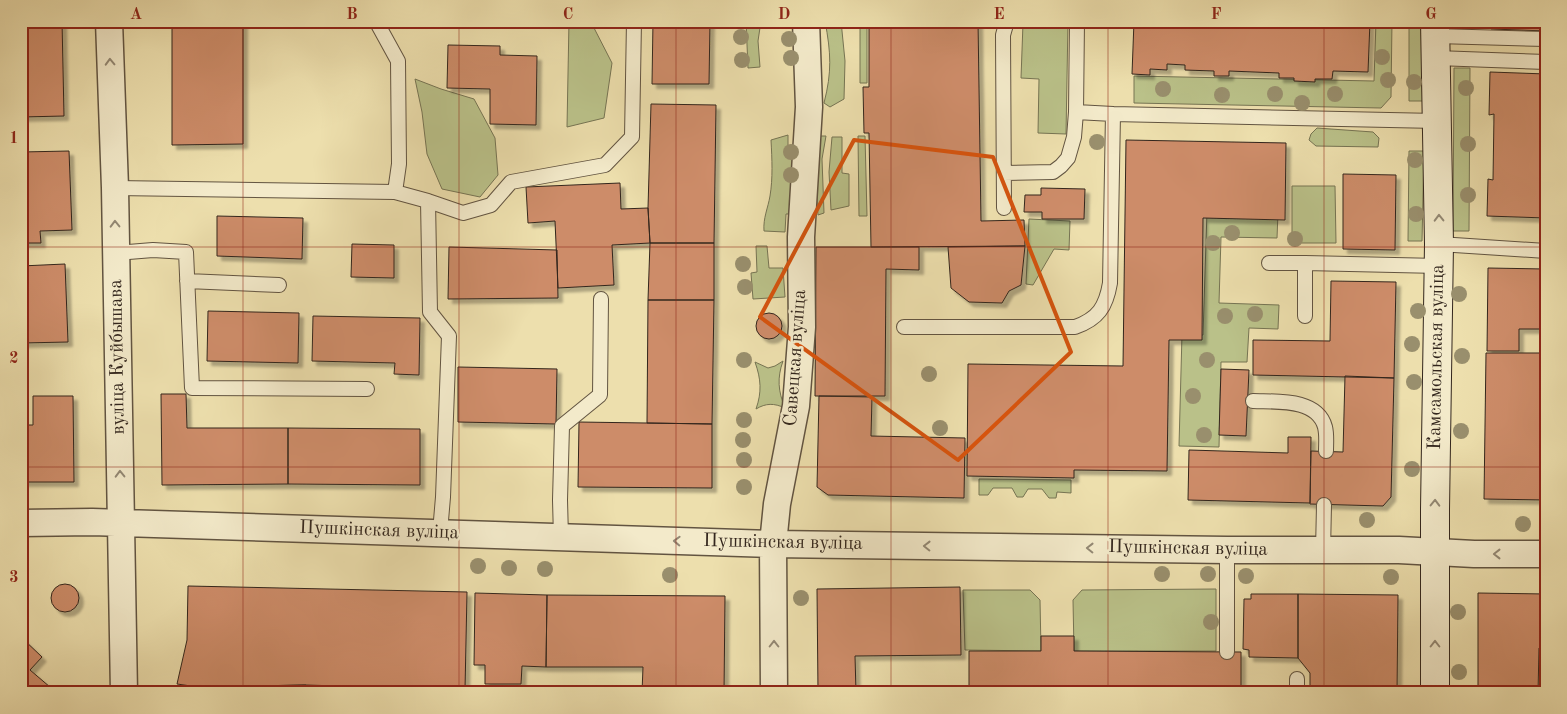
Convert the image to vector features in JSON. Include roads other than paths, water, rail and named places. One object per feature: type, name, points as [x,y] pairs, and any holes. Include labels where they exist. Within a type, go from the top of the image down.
[{"type":"main road","name":"Камсамольская вуліца","points":[[1435,693],[1439,255],[1436,38]]},
{"type":"street","name":"вуліца Куйбышава","points":[[109,21],[115,188],[124,693]]},
{"type":"street","name":"Савецкая вуліца","points":[[774,693],[773,544],[777,504],[796,406],[802,327],[801,237],[810,107],[806,21]]},
{"type":"street","name":"Пушкінская вуліца","points":[[21,523],[92,522],[773,544],[1323,551],[1399,550],[1474,554],[1546,554]]},
{"type":"lane","points":[[376,21],[398,62],[399,164],[395,192]]},
{"type":"lane","points":[[115,188],[395,192],[463,213],[491,205],[512,182],[605,165],[632,137],[634,21]]},
{"type":"lane","points":[[1004,208],[1003,35],[1007,21]]},
{"type":"lane","points":[[1004,173],[1052,172],[1068,158],[1072,147],[1076,112],[1077,21]]},
{"type":"lane","points":[[1436,38],[1546,39]]},
{"type":"lane","points":[[1436,38],[1546,62]]},
{"type":"lane","points":[[1076,112],[1437,121]]},
{"type":"lane","points":[[904,326],[1075,326],[1089,322],[1100,312],[1107,298],[1110,283],[1113,114]]},
{"type":"lane","points":[[428,201],[430,312],[448,336],[443,497],[440,532]]},
{"type":"lane","points":[[116,253],[153,250],[186,252],[192,388],[366,389]]},
{"type":"lane","points":[[1269,264],[1546,251]]},
{"type":"lane","points":[[1305,263],[1305,316]]},
{"type":"lane","points":[[187,281],[279,285]]},
{"type":"lane","points":[[561,537],[562,426],[600,395],[602,299]]},
{"type":"lane","points":[[1253,401],[1297,404],[1308,407],[1322,420],[1325,427],[1326,451]]},
{"type":"lane","points":[[1323,551],[1324,504]]},
{"type":"lane","points":[[1227,550],[1227,652]]}]
